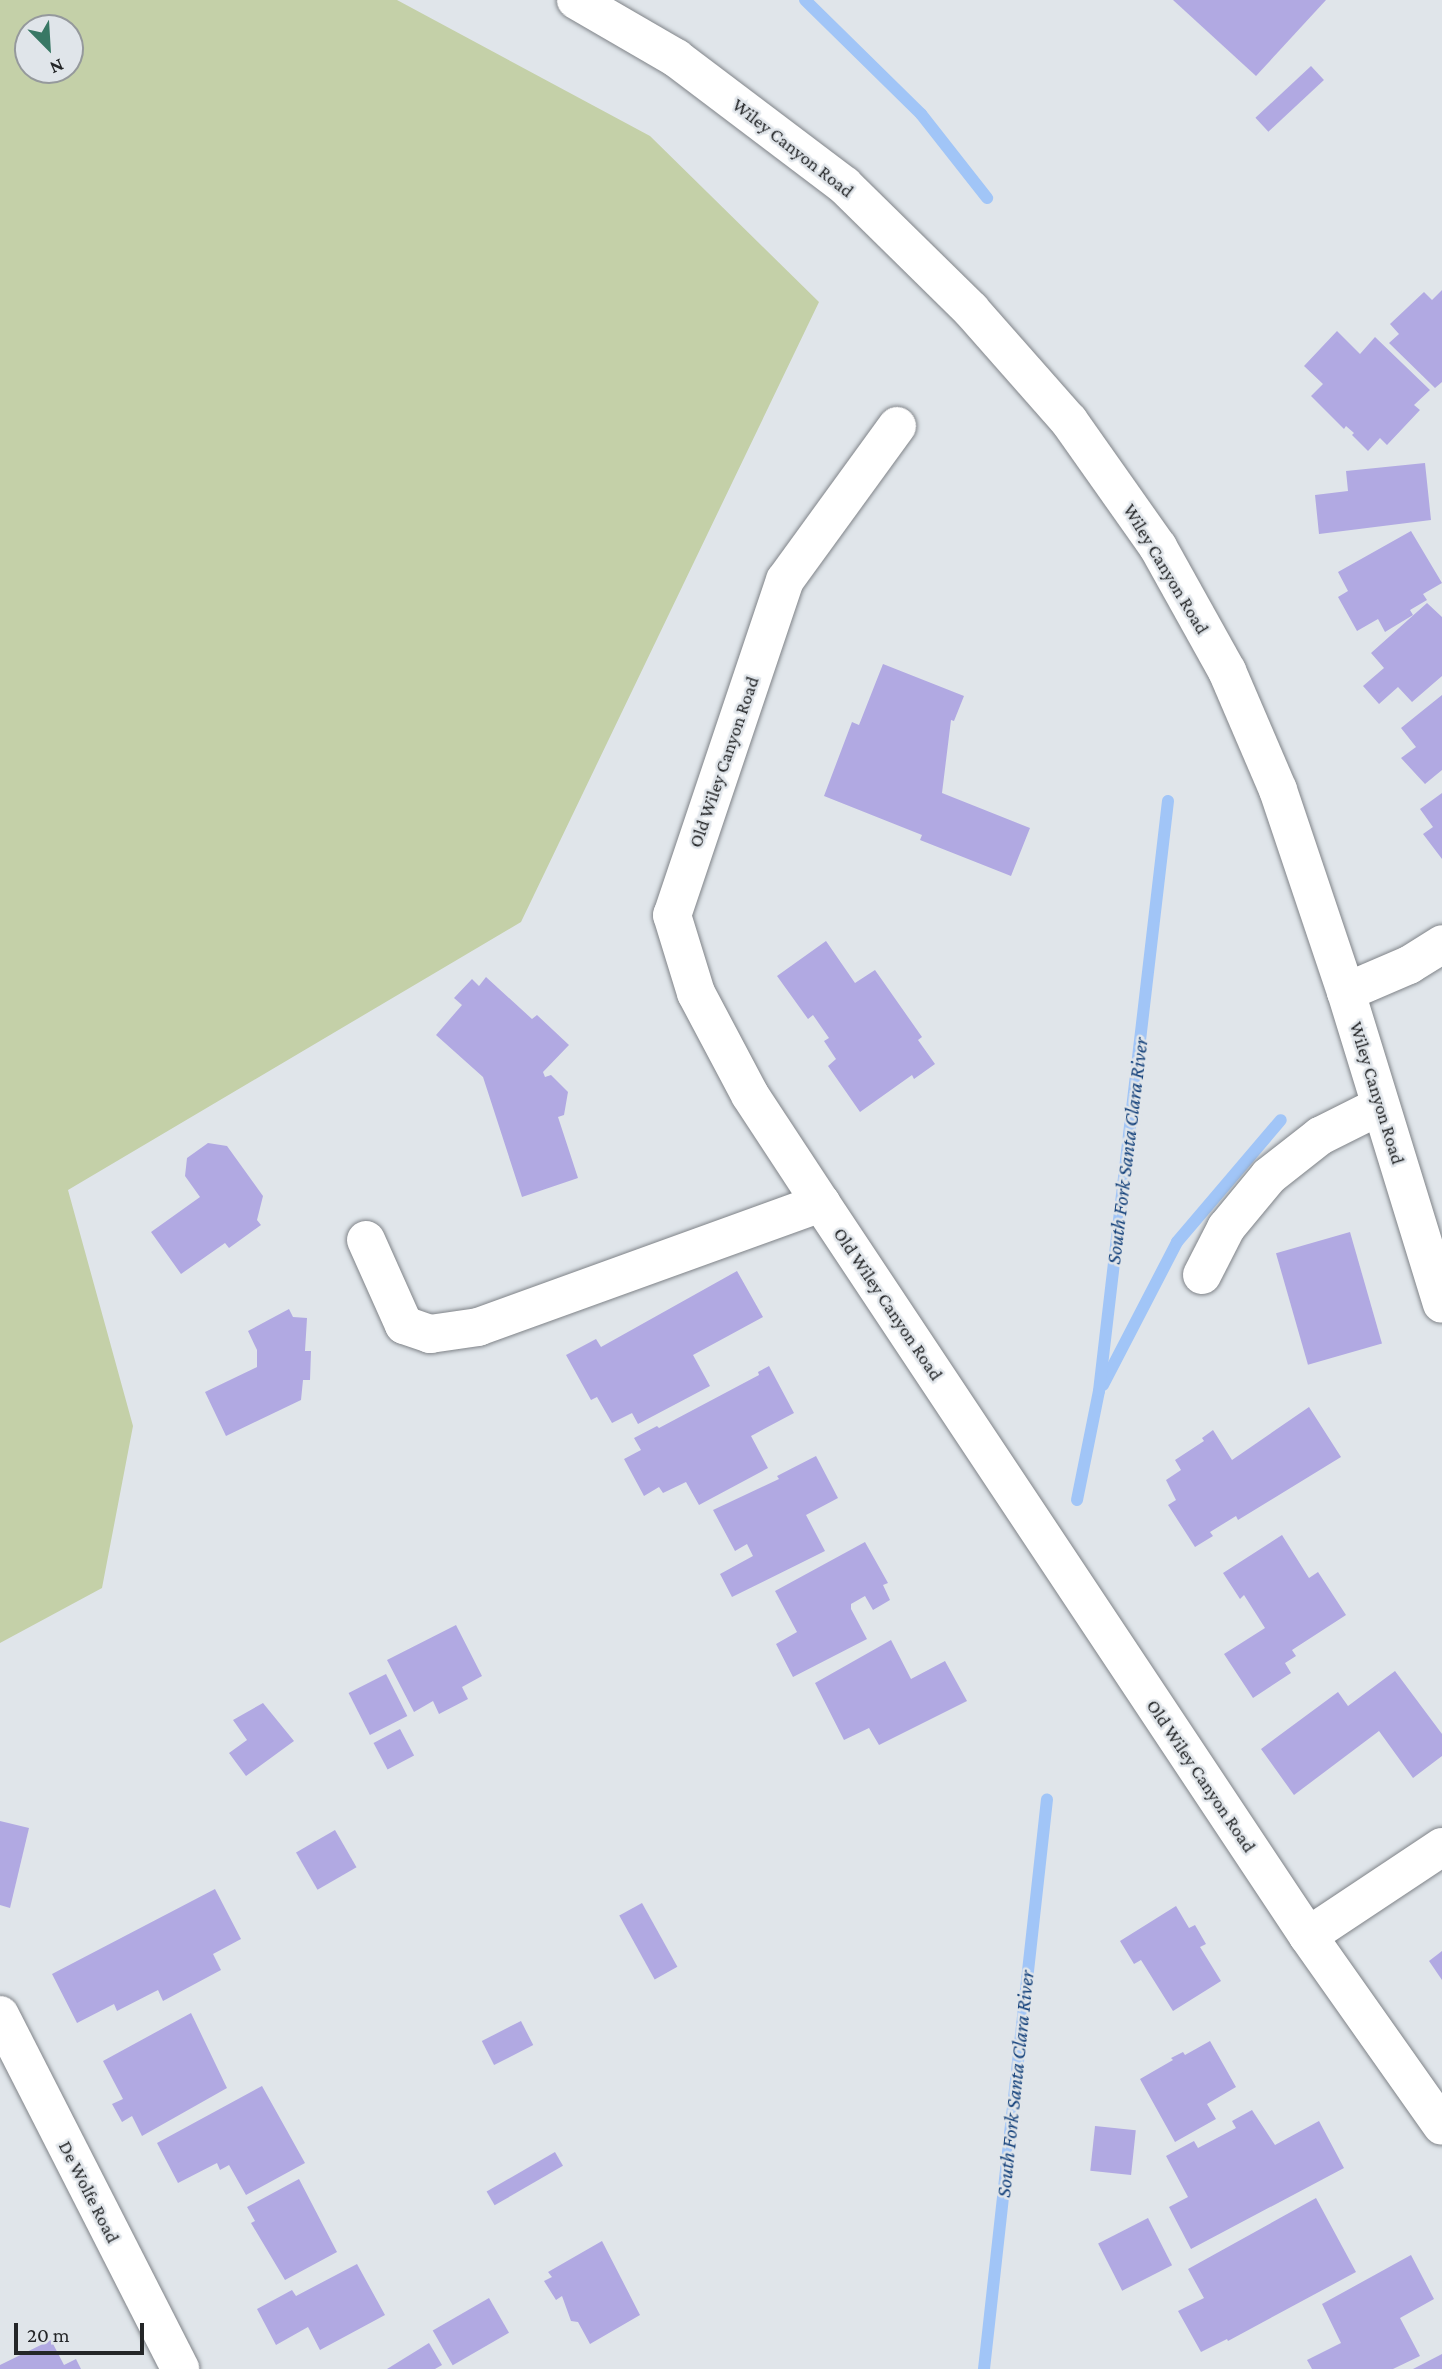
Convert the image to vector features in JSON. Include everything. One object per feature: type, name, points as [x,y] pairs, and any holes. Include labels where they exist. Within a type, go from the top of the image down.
[{"type":"street","name":"Wiley Canyon Road","points":[[576,0],[676,58],[844,185],[971,310],[1069,421],[1158,547],[1227,671],[1278,790],[1346,992],[1442,1304]]},
{"type":"street","name":"Old Wiley Canyon Road","points":[[897,426],[786,580],[672,915],[696,993],[750,1095],[821,1203],[1308,1936],[1442,2126]]},
{"type":"street","points":[[1346,992],[1409,965],[1442,944]]},
{"type":"street","points":[[1202,1275],[1226,1228],[1269,1176],[1320,1136],[1380,1106]]},
{"type":"street","points":[[366,1240],[404,1325],[430,1334],[478,1327],[821,1203]]},
{"type":"street","points":[[1308,1936],[1442,1847]]},
{"type":"street","name":"De Wolfe Road","points":[[0,2015],[180,2369]]},
{"type":"green space","points":[[0,0],[397,0],[650,136],[819,302],[521,922],[68,1190],[133,1426],[102,1588],[0,1643]]},
{"type":"building","points":[[1173,0],[1326,0],[1256,76]]},
{"type":"building","points":[[1311,66],[1324,80],[1268,132],[1255,118]]},
{"type":"building","points":[[1442,290],[1442,382],[1435,388],[1389,343],[1399,334],[1390,324],[1424,292],[1432,300]]},
{"type":"building","points":[[1337,331],[1360,354],[1375,337],[1430,390],[1414,405],[1420,410],[1387,445],[1380,438],[1368,451],[1352,435],[1354,433],[1346,426],[1344,429],[1311,396],[1323,384],[1304,366]]},
{"type":"building","points":[[1425,463],[1431,520],[1319,534],[1315,495],[1348,491],[1346,471]]},
{"type":"building","points":[[1411,531],[1442,583],[1423,594],[1427,600],[1410,610],[1413,615],[1385,632],[1378,619],[1357,631],[1338,597],[1348,591],[1338,572]]},
{"type":"building","points":[[1427,603],[1442,617],[1442,676],[1412,702],[1398,687],[1379,704],[1363,686],[1384,668],[1371,653]]},
{"type":"building","points":[[883,664],[964,696],[954,721],[951,720],[942,793],[1030,828],[1011,876],[920,840],[922,835],[824,796],[852,722],[859,725]]},
{"type":"building","points":[[1442,695],[1442,770],[1425,784],[1401,758],[1416,747],[1401,728]]},
{"type":"building","points":[[1442,793],[1442,859],[1423,834],[1433,827],[1420,809]]},
{"type":"building","points":[[826,941],[855,983],[875,970],[922,1037],[918,1040],[935,1064],[914,1079],[912,1075],[860,1112],[828,1066],[836,1059],[824,1041],[829,1038],[813,1015],[808,1019],[777,976]]},
{"type":"building","points":[[486,977],[532,1019],[537,1015],[569,1045],[543,1072],[545,1077],[551,1075],[568,1092],[564,1115],[558,1117],[578,1178],[522,1197],[483,1077],[436,1035],[462,1005],[454,998],[472,979],[479,986]]},
{"type":"building","points":[[208,1143],[227,1146],[263,1196],[257,1220],[261,1225],[229,1248],[225,1243],[181,1274],[151,1232],[200,1197],[185,1176],[187,1158]]},
{"type":"building","points":[[1350,1232],[1382,1344],[1308,1365],[1276,1253]]},
{"type":"building","points":[[737,1271],[763,1317],[693,1355],[710,1386],[638,1424],[632,1413],[612,1423],[597,1397],[591,1400],[566,1355],[596,1339],[601,1347]]},
{"type":"building","points":[[289,1309],[293,1317],[307,1318],[305,1351],[311,1351],[310,1380],[303,1380],[301,1400],[226,1436],[205,1392],[257,1367],[257,1350],[248,1331]]},
{"type":"building","points":[[769,1366],[794,1413],[751,1436],[768,1468],[699,1505],[686,1482],[663,1493],[659,1487],[644,1496],[624,1459],[641,1450],[634,1438],[657,1426],[659,1428],[759,1375],[758,1372]]},
{"type":"building","points":[[1309,1407],[1341,1457],[1238,1520],[1236,1516],[1210,1532],[1213,1536],[1195,1547],[1168,1505],[1176,1500],[1166,1480],[1181,1470],[1175,1460],[1204,1441],[1202,1438],[1213,1430],[1232,1460]]},
{"type":"building","points":[[816,1456],[838,1498],[806,1515],[825,1551],[732,1597],[720,1574],[753,1556],[747,1544],[735,1551],[713,1510],[779,1479],[777,1476]]},
{"type":"building","points":[[1282,1535],[1309,1578],[1318,1572],[1346,1615],[1292,1650],[1296,1656],[1285,1663],[1291,1673],[1253,1698],[1224,1654],[1265,1628],[1244,1595],[1240,1599],[1223,1573]]},
{"type":"building","points":[[865,1542],[888,1583],[883,1585],[890,1600],[873,1610],[865,1596],[851,1604],[867,1639],[793,1677],[776,1644],[797,1632],[775,1591]]},
{"type":"building","points":[[456,1625],[482,1676],[462,1687],[468,1699],[439,1714],[433,1701],[414,1712],[387,1660]]},
{"type":"building","points":[[891,1640],[911,1679],[945,1661],[967,1701],[879,1745],[869,1728],[844,1740],[815,1683]]},
{"type":"building","points":[[1395,1671],[1442,1734],[1442,1756],[1413,1778],[1379,1731],[1294,1795],[1261,1749],[1338,1692],[1348,1706]]},
{"type":"building","points":[[386,1674],[407,1716],[370,1735],[349,1693]]},
{"type":"building","points":[[263,1703],[294,1741],[246,1776],[229,1753],[247,1740],[233,1720]]},
{"type":"building","points":[[400,1729],[414,1755],[388,1770],[374,1743]]},
{"type":"building","points":[[0,1821],[29,1828],[10,1908],[0,1905]]},
{"type":"building","points":[[335,1830],[356,1867],[318,1890],[296,1852]]},
{"type":"building","points":[[215,1889],[241,1939],[213,1954],[221,1970],[163,2001],[158,1990],[117,2011],[114,2004],[77,2023],[52,1974]]},
{"type":"building","points":[[642,1903],[677,1967],[655,1979],[619,1916]]},
{"type":"building","points":[[1176,1906],[1189,1928],[1195,1925],[1206,1944],[1200,1947],[1221,1981],[1173,2011],[1141,1960],[1134,1964],[1120,1941]]},
{"type":"building","points":[[1442,1951],[1442,1980],[1429,1961]]},
{"type":"building","points":[[191,2013],[227,2088],[142,2136],[132,2116],[122,2122],[112,2104],[123,2099],[103,2061]]},
{"type":"building","points":[[521,2021],[533,2045],[494,2065],[482,2041]]},
{"type":"building","points":[[1210,2041],[1236,2087],[1207,2104],[1216,2119],[1175,2142],[1140,2079],[1173,2060],[1171,2058],[1183,2052],[1185,2055]]},
{"type":"building","points":[[262,2086],[305,2163],[246,2195],[229,2165],[220,2170],[217,2163],[178,2183],[157,2143]]},
{"type":"building","points":[[1252,2110],[1275,2145],[1319,2121],[1344,2168],[1191,2249],[1169,2207],[1188,2197],[1166,2156],[1194,2141],[1198,2148],[1236,2128],[1232,2121]]},
{"type":"building","points":[[1095,2126],[1136,2130],[1131,2175],[1090,2171]]},
{"type":"building","points":[[555,2152],[563,2166],[495,2205],[487,2192]]},
{"type":"building","points":[[299,2179],[337,2252],[285,2280],[251,2223],[255,2221],[247,2207]]},
{"type":"building","points":[[1316,2198],[1356,2272],[1228,2341],[1227,2339],[1201,2352],[1178,2311],[1204,2298],[1188,2269]]},
{"type":"building","points":[[1148,2218],[1172,2265],[1122,2291],[1098,2243]]},
{"type":"building","points":[[602,2241],[640,2315],[590,2344],[578,2322],[571,2321],[562,2296],[556,2300],[544,2281],[552,2277],[548,2272]]},
{"type":"building","points":[[1411,2255],[1434,2299],[1400,2318],[1420,2356],[1393,2369],[1312,2369],[1307,2360],[1341,2343],[1322,2304]]},
{"type":"building","points":[[357,2264],[385,2315],[320,2350],[308,2327],[276,2345],[257,2309],[292,2290],[296,2296]]},
{"type":"building","points":[[489,2298],[509,2333],[453,2365],[433,2330]]},
{"type":"building","points":[[51,2340],[64,2365],[76,2359],[81,2369],[0,2369],[0,2365]]},
{"type":"building","points":[[429,2343],[442,2365],[435,2369],[387,2369]]},
{"type":"building","points":[[1442,2354],[1442,2369],[1413,2369]]},
{"type":"waterway","name":"South Fork Santa Clara River","points":[[805,0],[921,114],[987,198]]},
{"type":"waterway","name":"South Fork Santa Clara River","points":[[1077,1500],[1099,1391],[1168,801]]},
{"type":"waterway","points":[[1103,1385],[1177,1242],[1281,1120]]},
{"type":"waterway","name":"South Fork Santa Clara River","points":[[984,2369],[1047,1799]]}]
